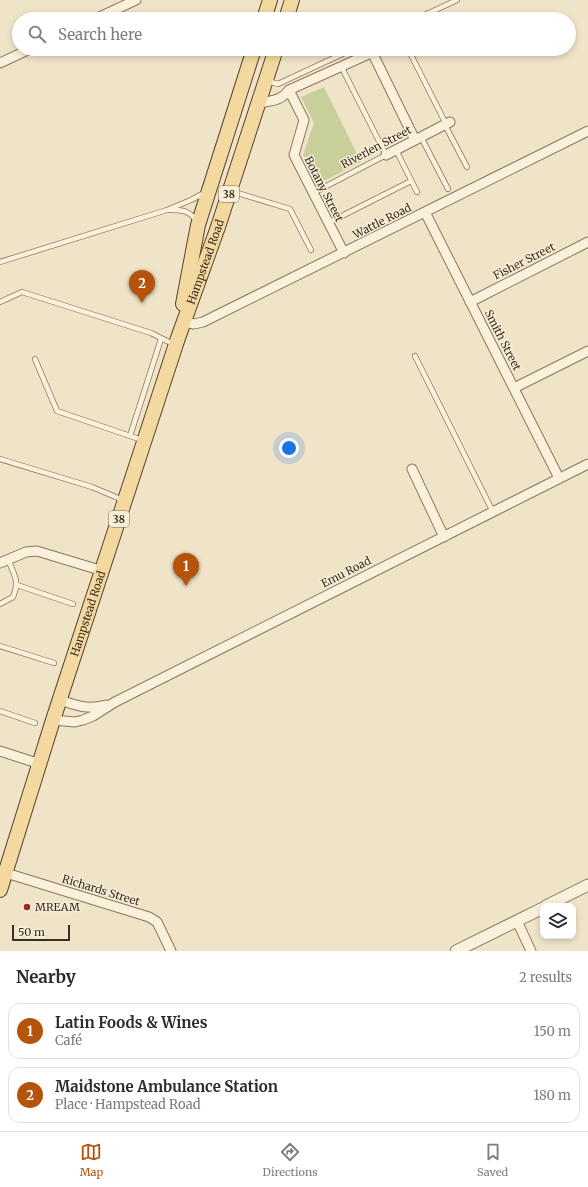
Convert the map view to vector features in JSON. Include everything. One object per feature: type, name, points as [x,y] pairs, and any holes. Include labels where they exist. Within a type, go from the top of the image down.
[{"type":"main road","points":[[266,12],[270,0]]},
{"type":"main road","points":[[288,12],[292,0]]},
{"type":"main road","name":"Hampstead Road","points":[[177,342],[197,226],[252,56]]},
{"type":"main road","name":"Hampstead Road","points":[[0,890],[53,720],[177,342],[230,190],[274,56]]},
{"type":"street","points":[[110,12],[136,0]]},
{"type":"street","points":[[0,63],[15,56]]},
{"type":"street","points":[[265,84],[272,94],[289,90],[364,56]]},
{"type":"street","points":[[378,56],[418,138]]},
{"type":"street","points":[[258,104],[274,101],[285,95],[289,90]]},
{"type":"street","name":"Botany Street","points":[[289,90],[304,120],[294,155],[344,253]]},
{"type":"street","name":"Riverlen Street","points":[[386,155],[447,124]]},
{"type":"street","name":"Wattle Road","points":[[184,322],[194,324],[203,322],[588,131]]},
{"type":"street","name":"Smith Street","points":[[425,212],[559,478]]},
{"type":"street","name":"Fisher Street","points":[[470,302],[588,242]]},
{"type":"street","points":[[514,388],[588,351]]},
{"type":"street","name":"Emu Road","points":[[53,720],[75,722],[93,716],[115,702],[588,464]]},
{"type":"street","points":[[412,469],[444,537]]},
{"type":"street","points":[[4,561],[26,552],[37,551],[102,571]]},
{"type":"street","name":"Emu Road","points":[[60,700],[82,707],[92,708],[115,702]]},
{"type":"street","points":[[0,751],[40,764]]},
{"type":"street","name":"Richards Street","points":[[6,873],[149,917],[157,922],[171,951]]},
{"type":"street","points":[[552,903],[588,885]]},
{"type":"street","points":[[456,951],[540,910]]},
{"type":"street","points":[[517,921],[531,951]]},
{"type":"lane","points":[[431,12],[457,0]]},
{"type":"lane","points":[[265,84],[278,84],[338,56]]},
{"type":"lane","points":[[412,56],[447,124],[467,167]]},
{"type":"lane","points":[[341,66],[386,155]]},
{"type":"lane","points":[[418,138],[448,188]]},
{"type":"lane","points":[[396,150],[417,192]]},
{"type":"lane","name":"Riverlen Street","points":[[313,193],[386,155]]},
{"type":"lane","points":[[328,223],[412,181]]},
{"type":"lane","points":[[0,262],[167,210],[196,198],[208,189]]},
{"type":"lane","points":[[230,190],[290,209],[311,250]]},
{"type":"lane","points":[[167,210],[182,210],[188,212],[196,220],[197,226]]},
{"type":"lane","points":[[0,302],[22,292],[151,333],[161,339],[177,342]]},
{"type":"lane","points":[[130,436],[161,339]]},
{"type":"lane","points":[[415,356],[493,512]]},
{"type":"lane","points":[[35,359],[57,411],[145,442]]},
{"type":"lane","points":[[0,459],[92,487],[126,501]]},
{"type":"lane","points":[[0,604],[13,597],[17,585],[16,578],[4,561]]},
{"type":"lane","points":[[17,585],[73,604]]},
{"type":"lane","points":[[0,646],[54,663]]},
{"type":"lane","points":[[0,711],[35,723]]},
{"type":"green space","points":[[324,87],[361,162],[318,184],[303,155],[314,123],[301,97]]},
{"type":"place","name":"Maidstone Ambulance Station","points":[[142,303]]},
{"type":"place","name":"Latin Foods & Wines","points":[[186,586]]},
{"type":"place","name":"MREAM","points":[[27,907]]}]
